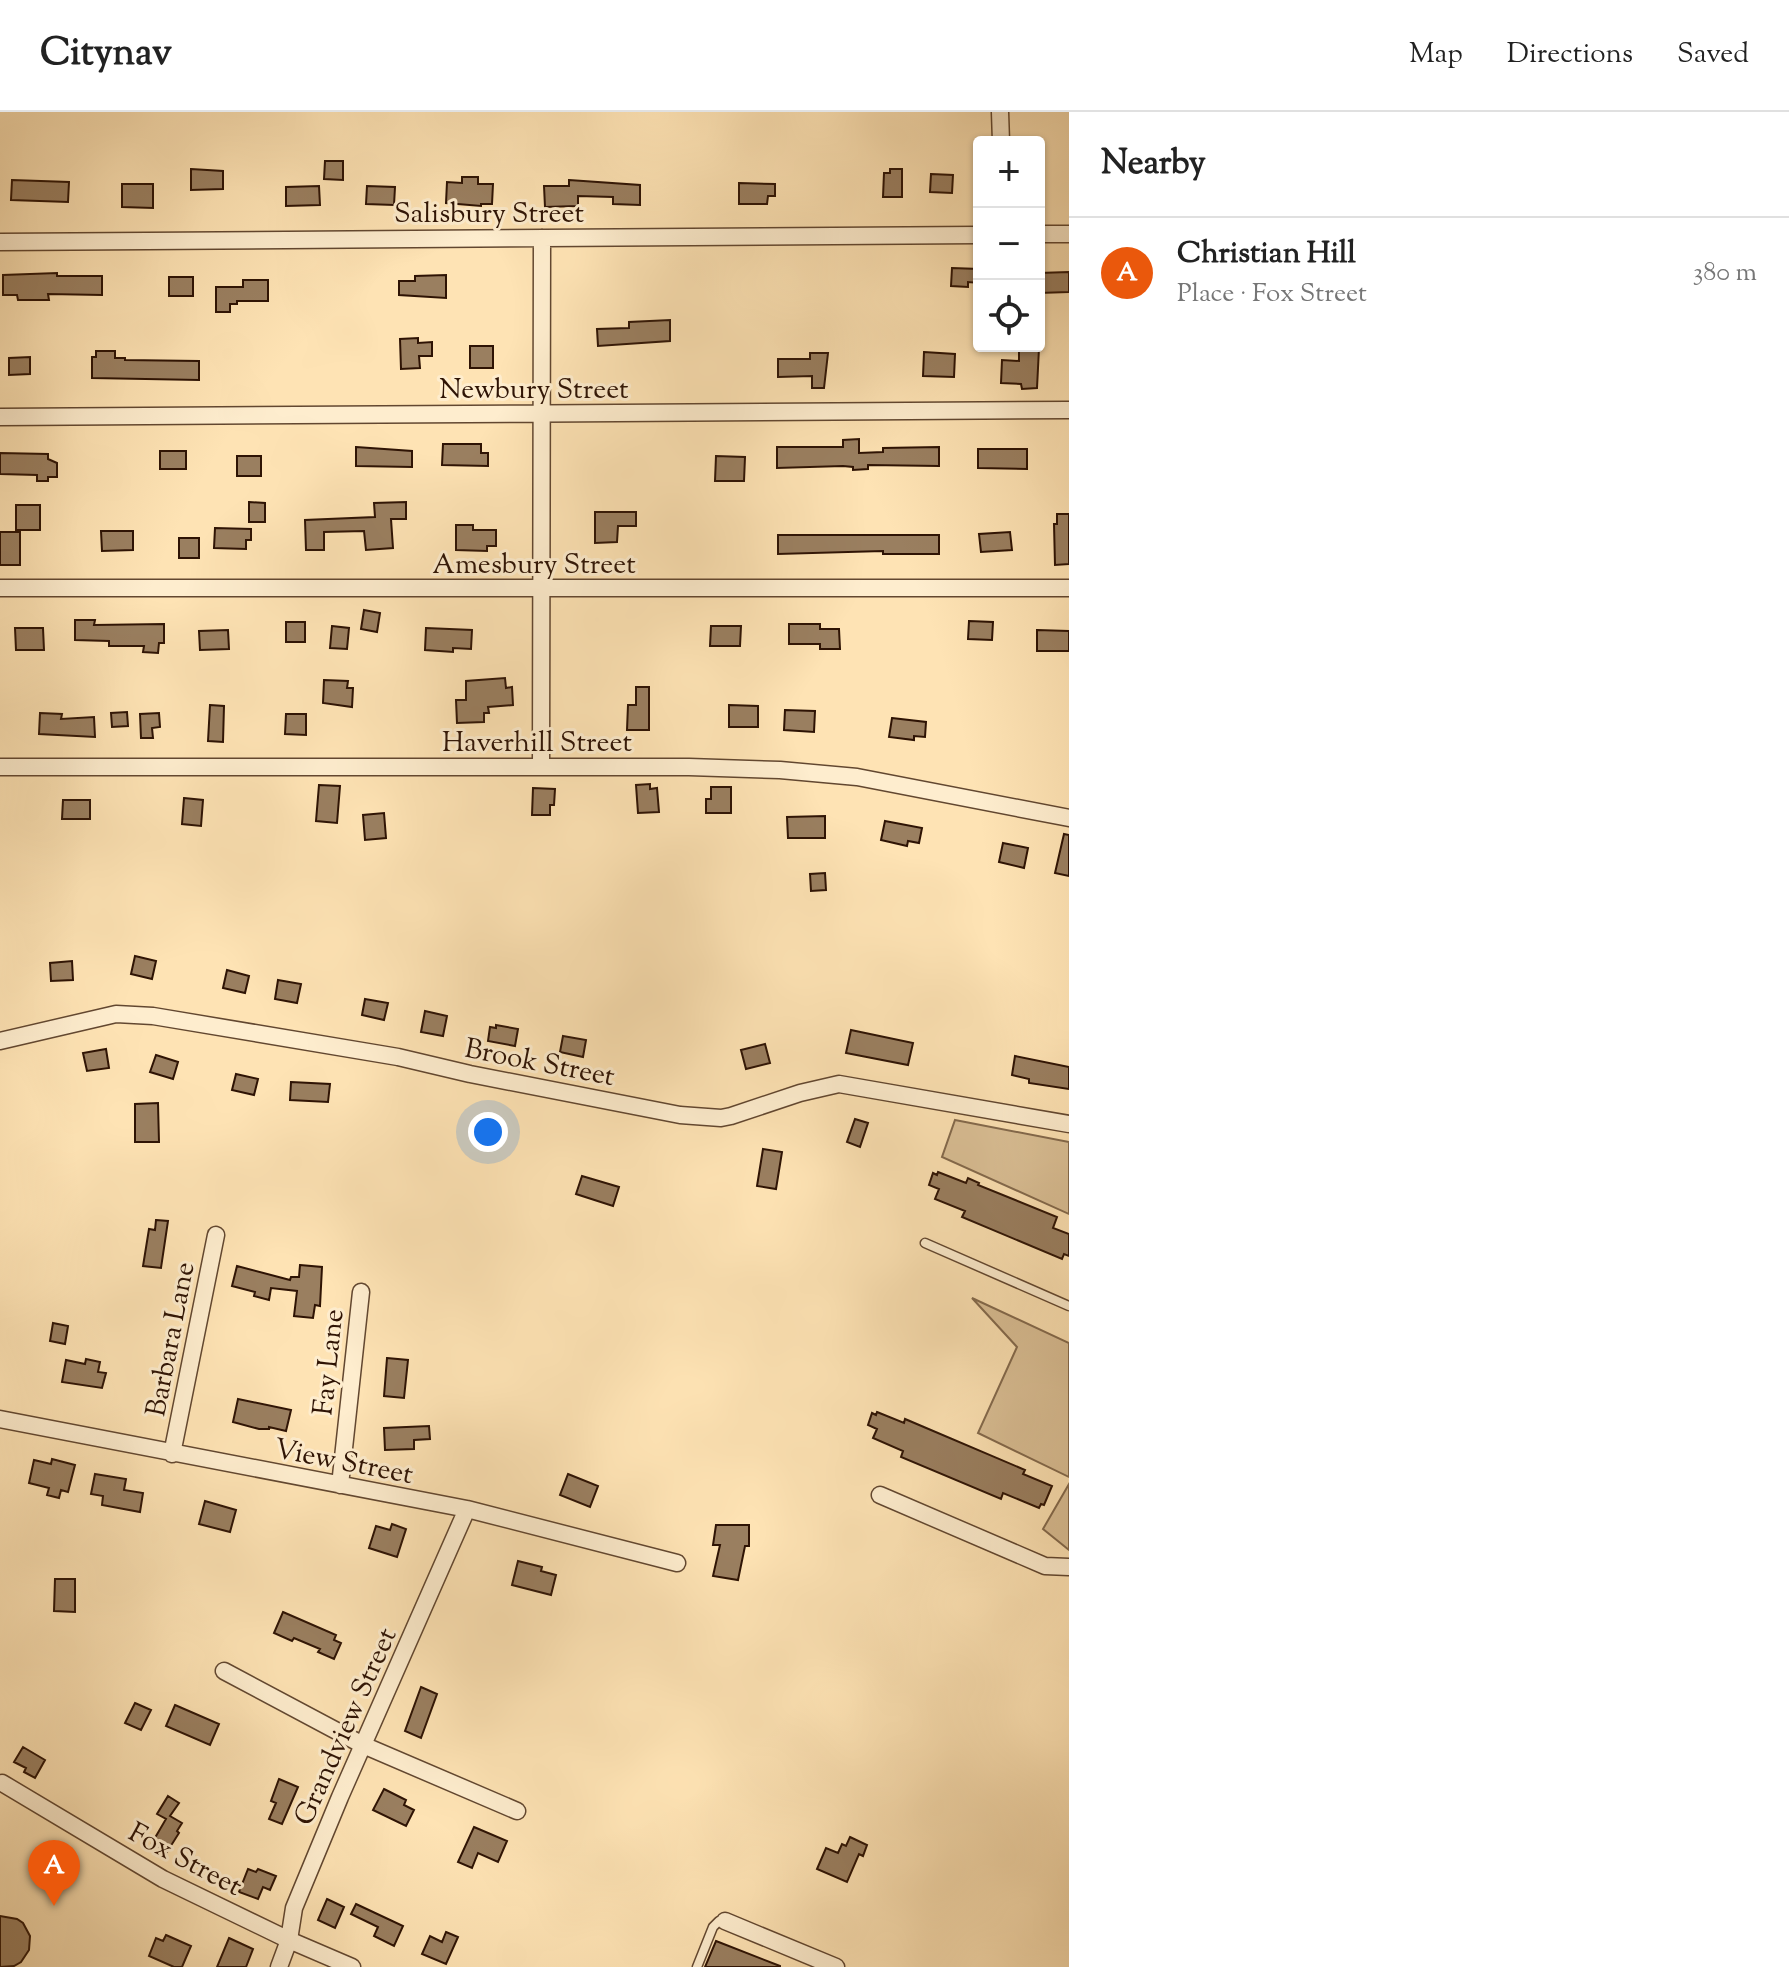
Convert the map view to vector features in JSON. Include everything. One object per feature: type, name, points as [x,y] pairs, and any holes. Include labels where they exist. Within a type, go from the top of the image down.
[{"type":"street","points":[[1000,112],[1001,136]]},
{"type":"street","points":[[1045,234],[1069,234]]},
{"type":"street","name":"Salisbury Street","points":[[0,242],[973,235]]},
{"type":"street","points":[[541,767],[542,238]]},
{"type":"street","name":"Newbury Street","points":[[0,417],[1069,410]]},
{"type":"street","name":"Amesbury Street","points":[[0,588],[1069,588]]},
{"type":"street","name":"Haverhill Street","points":[[0,767],[689,767],[780,770],[842,776],[1069,818]]},
{"type":"street","name":"Brook Street","points":[[0,1041],[99,1016],[133,1014],[330,1044],[680,1115],[721,1118],[839,1084],[1069,1124]]},
{"type":"street","name":"Barbara Lane","points":[[172,1454],[216,1235]]},
{"type":"street","name":"Fay Lane","points":[[340,1485],[361,1292]]},
{"type":"street","name":"View Street","points":[[0,1419],[467,1509],[677,1563]]},
{"type":"street","points":[[880,1495],[1045,1566],[1069,1567]]},
{"type":"street","name":"Grandview Street","points":[[279,1967],[289,1940],[294,1908],[467,1509]]},
{"type":"street","points":[[224,1671],[363,1745],[517,1811]]},
{"type":"street","name":"Fox Street","points":[[2,1783],[163,1879],[352,1967]]},
{"type":"street","points":[[725,1921],[836,1967]]},
{"type":"lane","points":[[925,1243],[1069,1306]]},
{"type":"lane","points":[[697,1967],[713,1927],[719,1921],[725,1921]]},
{"type":"shaded area","points":[[955,1120],[1069,1142],[1069,1214],[942,1157]]},
{"type":"shaded area","points":[[972,1298],[1069,1343],[1069,1477],[978,1433],[1017,1347]]},
{"type":"shaded area","points":[[1069,1484],[1069,1550],[1043,1529]]},
{"type":"building","points":[[325,161],[343,161],[343,180],[324,179]]},
{"type":"building","points":[[191,169],[223,171],[223,189],[191,190]]},
{"type":"building","points":[[890,169],[902,169],[902,197],[883,197],[884,173],[890,173]]},
{"type":"building","points":[[931,174],[953,175],[952,193],[930,192]]},
{"type":"building","points":[[462,177],[478,177],[478,184],[493,184],[492,204],[446,203],[447,182],[462,183]]},
{"type":"building","points":[[12,180],[69,182],[68,202],[11,200]]},
{"type":"building","points":[[569,180],[640,185],[640,205],[613,204],[613,197],[578,196],[578,206],[545,207],[544,186],[569,186]]},
{"type":"building","points":[[739,183],[775,184],[775,196],[768,196],[767,204],[739,204]]},
{"type":"building","points":[[122,184],[153,184],[153,208],[122,207]]},
{"type":"building","points":[[319,186],[320,205],[286,206],[286,187]]},
{"type":"building","points":[[367,186],[395,187],[394,205],[366,204]]},
{"type":"building","points":[[952,268],[973,269],[973,282],[968,282],[968,287],[951,286]]},
{"type":"building","points":[[1069,272],[1069,292],[1045,293],[1045,273]]},
{"type":"building","points":[[57,273],[57,276],[102,276],[102,295],[48,294],[49,300],[18,300],[17,295],[3,295],[3,275]]},
{"type":"building","points":[[446,275],[446,298],[399,295],[399,281],[415,281],[415,276]]},
{"type":"building","points":[[169,277],[193,277],[193,296],[169,296]]},
{"type":"building","points":[[243,280],[268,280],[268,301],[237,301],[237,304],[230,304],[230,312],[216,312],[216,287],[243,287]]},
{"type":"building","points":[[670,320],[670,341],[598,346],[597,329],[629,328],[629,322]]},
{"type":"building","points":[[418,338],[418,343],[432,342],[432,356],[419,356],[420,368],[401,369],[400,339]]},
{"type":"building","points":[[470,346],[493,346],[493,368],[470,368]]},
{"type":"building","points":[[96,351],[115,351],[115,358],[125,360],[199,361],[199,380],[92,378],[92,357],[96,357]]},
{"type":"building","points":[[924,352],[955,354],[954,377],[923,376]]},
{"type":"building","points":[[1019,352],[1039,352],[1037,388],[1022,389],[1021,384],[1001,383],[1002,360],[1019,361]]},
{"type":"building","points":[[810,353],[828,353],[824,388],[812,388],[812,376],[778,377],[778,359],[810,359]]},
{"type":"building","points":[[30,357],[30,374],[9,375],[9,358]]},
{"type":"building","points":[[859,439],[859,453],[883,452],[883,448],[939,447],[939,466],[868,465],[868,469],[853,470],[853,467],[843,466],[777,468],[777,447],[843,447],[843,440]]},
{"type":"building","points":[[443,444],[481,444],[481,453],[488,453],[488,466],[442,465]]},
{"type":"building","points":[[356,447],[412,451],[412,467],[356,466]]},
{"type":"building","points":[[978,449],[1027,449],[1027,469],[978,468]]},
{"type":"building","points":[[160,451],[186,451],[186,469],[160,469]]},
{"type":"building","points":[[0,453],[48,454],[48,459],[57,463],[57,477],[37,481],[37,475],[0,474]]},
{"type":"building","points":[[237,456],[261,456],[261,476],[237,476]]},
{"type":"building","points":[[716,456],[745,457],[744,481],[715,481]]},
{"type":"building","points":[[249,502],[265,503],[265,522],[249,522]]},
{"type":"building","points":[[406,502],[406,519],[391,519],[393,548],[366,550],[364,531],[324,532],[324,550],[306,550],[305,520],[375,517],[374,503]]},
{"type":"building","points":[[16,505],[40,505],[40,530],[16,530]]},
{"type":"building","points":[[595,512],[636,512],[636,526],[618,526],[617,542],[595,543]]},
{"type":"building","points":[[1057,514],[1069,514],[1069,564],[1055,565],[1054,524],[1057,524]]},
{"type":"building","points":[[456,525],[473,525],[473,530],[496,530],[496,546],[487,546],[487,551],[456,550]]},
{"type":"building","points":[[215,528],[251,529],[251,540],[246,540],[246,549],[214,548]]},
{"type":"building","points":[[101,531],[133,531],[133,550],[102,551]]},
{"type":"building","points":[[0,532],[20,532],[20,565],[0,565]]},
{"type":"building","points":[[1010,532],[1012,550],[981,552],[979,534]]},
{"type":"building","points":[[778,535],[939,535],[939,554],[883,554],[883,551],[778,554]]},
{"type":"building","points":[[179,538],[199,538],[199,558],[179,558]]},
{"type":"building","points":[[364,610],[380,613],[377,632],[361,629]]},
{"type":"building","points":[[75,620],[95,620],[94,625],[164,624],[164,643],[159,643],[158,653],[143,652],[144,646],[109,646],[109,641],[75,640]]},
{"type":"building","points":[[969,621],[993,622],[992,640],[968,639]]},
{"type":"building","points":[[286,622],[305,622],[305,642],[286,642]]},
{"type":"building","points":[[789,624],[820,624],[820,629],[839,629],[840,649],[820,649],[820,644],[789,644]]},
{"type":"building","points":[[332,626],[349,628],[347,649],[330,648]]},
{"type":"building","points":[[711,626],[741,626],[740,646],[710,646]]},
{"type":"building","points":[[15,628],[43,628],[44,650],[16,650]]},
{"type":"building","points":[[426,628],[472,630],[471,649],[453,648],[453,652],[425,650]]},
{"type":"building","points":[[228,630],[229,649],[200,650],[199,631]]},
{"type":"building","points":[[1037,630],[1069,631],[1069,651],[1037,651]]},
{"type":"building","points":[[505,678],[506,688],[512,687],[513,705],[488,707],[489,713],[484,713],[484,722],[457,723],[456,700],[466,700],[466,681]]},
{"type":"building","points":[[324,680],[348,681],[347,688],[353,688],[352,707],[323,703]]},
{"type":"building","points":[[636,687],[649,687],[649,730],[627,730],[628,705],[636,705]]},
{"type":"building","points":[[210,705],[224,706],[223,742],[208,741]]},
{"type":"building","points":[[729,705],[758,706],[758,727],[729,727]]},
{"type":"building","points":[[785,710],[815,711],[814,732],[784,730]]},
{"type":"building","points":[[127,712],[128,726],[112,727],[111,713]]},
{"type":"building","points":[[40,713],[62,714],[61,719],[94,717],[95,737],[39,734]]},
{"type":"building","points":[[159,713],[160,727],[152,728],[153,738],[141,738],[140,714]]},
{"type":"building","points":[[286,714],[306,714],[306,735],[285,734]]},
{"type":"building","points":[[892,718],[926,722],[925,737],[914,736],[914,740],[889,737]]},
{"type":"building","points":[[650,784],[650,789],[657,788],[659,812],[638,813],[636,785]]},
{"type":"building","points":[[319,785],[340,786],[337,823],[316,821]]},
{"type":"building","points":[[711,787],[731,787],[731,813],[706,813],[706,799],[711,799]]},
{"type":"building","points":[[533,788],[555,789],[550,815],[532,815]]},
{"type":"building","points":[[184,798],[203,800],[201,826],[182,824]]},
{"type":"building","points":[[63,800],[90,800],[90,819],[62,819]]},
{"type":"building","points":[[384,813],[386,838],[365,840],[363,815]]},
{"type":"building","points":[[825,816],[825,838],[788,838],[787,817]]},
{"type":"building","points":[[885,821],[922,828],[919,843],[908,841],[907,846],[881,840]]},
{"type":"building","points":[[1064,834],[1069,835],[1069,876],[1055,873]]},
{"type":"building","points":[[1003,843],[1028,848],[1024,868],[999,862]]},
{"type":"building","points":[[825,873],[826,890],[811,891],[810,874]]},
{"type":"building","points":[[135,956],[156,961],[152,979],[131,974]]},
{"type":"building","points":[[72,961],[73,980],[51,981],[50,963]]},
{"type":"building","points":[[227,970],[249,976],[245,993],[223,988]]},
{"type":"building","points":[[278,980],[301,984],[297,1003],[275,999]]},
{"type":"building","points":[[365,999],[388,1003],[384,1020],[362,1015]]},
{"type":"building","points":[[425,1011],[447,1016],[443,1036],[421,1032]]},
{"type":"building","points":[[496,1025],[518,1029],[515,1046],[488,1041],[490,1027],[496,1028]]},
{"type":"building","points":[[851,1030],[913,1043],[908,1065],[846,1053]]},
{"type":"building","points":[[563,1036],[586,1040],[583,1057],[560,1052]]},
{"type":"building","points":[[765,1044],[770,1063],[746,1069],[741,1050]]},
{"type":"building","points":[[106,1049],[109,1068],[87,1071],[83,1053]]},
{"type":"building","points":[[156,1055],[178,1062],[173,1079],[150,1072]]},
{"type":"building","points":[[1015,1056],[1069,1067],[1069,1089],[1029,1083],[1029,1079],[1012,1075]]},
{"type":"building","points":[[236,1074],[258,1079],[254,1095],[232,1090]]},
{"type":"building","points":[[291,1082],[330,1084],[328,1102],[290,1100]]},
{"type":"building","points":[[158,1103],[159,1142],[135,1142],[135,1104]]},
{"type":"building","points":[[855,1119],[868,1123],[860,1147],[847,1142]]},
{"type":"building","points":[[763,1149],[782,1152],[776,1189],[757,1186]]},
{"type":"building","points":[[938,1172],[966,1183],[968,1178],[1057,1217],[1053,1228],[1069,1234],[1069,1256],[1064,1254],[1062,1259],[962,1217],[965,1211],[935,1199],[939,1189],[929,1185],[933,1173],[937,1175]]},
{"type":"building","points":[[582,1176],[619,1187],[613,1206],[576,1194]]},
{"type":"building","points":[[156,1220],[168,1221],[161,1268],[143,1266],[149,1229],[155,1230]]},
{"type":"building","points":[[300,1265],[322,1267],[320,1306],[315,1305],[313,1318],[294,1316],[297,1291],[271,1288],[269,1300],[254,1296],[255,1292],[232,1286],[237,1266],[290,1280],[291,1277],[299,1277]]},
{"type":"building","points":[[53,1323],[68,1326],[65,1344],[50,1341]]},
{"type":"building","points":[[387,1358],[408,1360],[404,1398],[384,1396]]},
{"type":"building","points":[[86,1359],[100,1362],[98,1372],[106,1373],[102,1388],[62,1382],[66,1360],[85,1364]]},
{"type":"building","points":[[238,1399],[291,1410],[286,1431],[269,1427],[259,1429],[233,1422]]},
{"type":"building","points":[[877,1412],[904,1423],[905,1419],[1025,1470],[1023,1474],[1052,1486],[1044,1505],[1041,1504],[1039,1508],[1003,1493],[1001,1499],[901,1457],[903,1451],[873,1438],[877,1429],[868,1425],[872,1413],[876,1415]]},
{"type":"building","points":[[429,1426],[430,1439],[414,1440],[414,1449],[385,1450],[384,1428]]},
{"type":"building","points":[[52,1459],[75,1465],[68,1492],[61,1490],[59,1498],[47,1495],[49,1488],[29,1483],[34,1460],[51,1464]]},
{"type":"building","points":[[95,1474],[126,1479],[124,1490],[143,1493],[140,1512],[102,1505],[103,1496],[91,1494]]},
{"type":"building","points":[[568,1474],[598,1486],[590,1507],[560,1495]]},
{"type":"building","points":[[205,1501],[236,1510],[230,1532],[199,1524]]},
{"type":"building","points":[[392,1524],[406,1529],[397,1557],[369,1548],[376,1526],[390,1530]]},
{"type":"building","points":[[716,1525],[749,1525],[749,1546],[745,1546],[738,1580],[713,1576],[720,1545],[713,1545]]},
{"type":"building","points":[[518,1561],[542,1567],[541,1571],[556,1575],[551,1595],[512,1585]]},
{"type":"building","points":[[55,1579],[75,1579],[75,1612],[54,1611]]},
{"type":"building","points":[[283,1612],[336,1635],[334,1640],[341,1643],[334,1659],[318,1652],[320,1649],[274,1633]]},
{"type":"building","points":[[421,1687],[437,1694],[421,1738],[405,1731]]},
{"type":"building","points":[[135,1703],[151,1710],[141,1730],[125,1723]]},
{"type":"building","points":[[175,1705],[219,1724],[210,1745],[166,1726]]},
{"type":"building","points":[[23,1747],[45,1760],[35,1778],[24,1772],[26,1768],[14,1762]]},
{"type":"building","points":[[279,1779],[298,1787],[282,1824],[269,1819],[276,1803],[271,1801]]},
{"type":"building","points":[[384,1789],[406,1800],[404,1805],[414,1810],[406,1826],[373,1810]]},
{"type":"building","points":[[168,1796],[179,1803],[170,1816],[182,1823],[167,1852],[152,1843],[166,1819],[157,1814]]},
{"type":"building","points":[[474,1827],[507,1841],[498,1862],[478,1853],[472,1868],[458,1862]]},
{"type":"building","points":[[850,1837],[867,1845],[863,1856],[859,1854],[847,1882],[817,1869],[826,1848],[838,1853]]},
{"type":"building","points":[[248,1869],[256,1872],[258,1869],[276,1876],[270,1890],[263,1887],[258,1899],[239,1892]]},
{"type":"building","points":[[327,1899],[344,1907],[335,1928],[318,1920]]},
{"type":"building","points":[[356,1904],[403,1926],[394,1946],[374,1936],[378,1927],[351,1914]]},
{"type":"building","points":[[0,1916],[23,1923],[30,1936],[29,1950],[14,1966],[0,1967]]},
{"type":"building","points":[[446,1932],[458,1937],[446,1964],[422,1954],[430,1936],[442,1942]]},
{"type":"building","points":[[166,1935],[191,1946],[182,1967],[174,1967],[149,1956],[156,1938],[163,1941]]},
{"type":"building","points":[[229,1938],[253,1949],[246,1967],[217,1967]]},
{"type":"building","points":[[716,1941],[780,1966],[780,1967],[705,1967]]},
{"type":"place","name":"Christian Hill","points":[[54,1906]]}]
